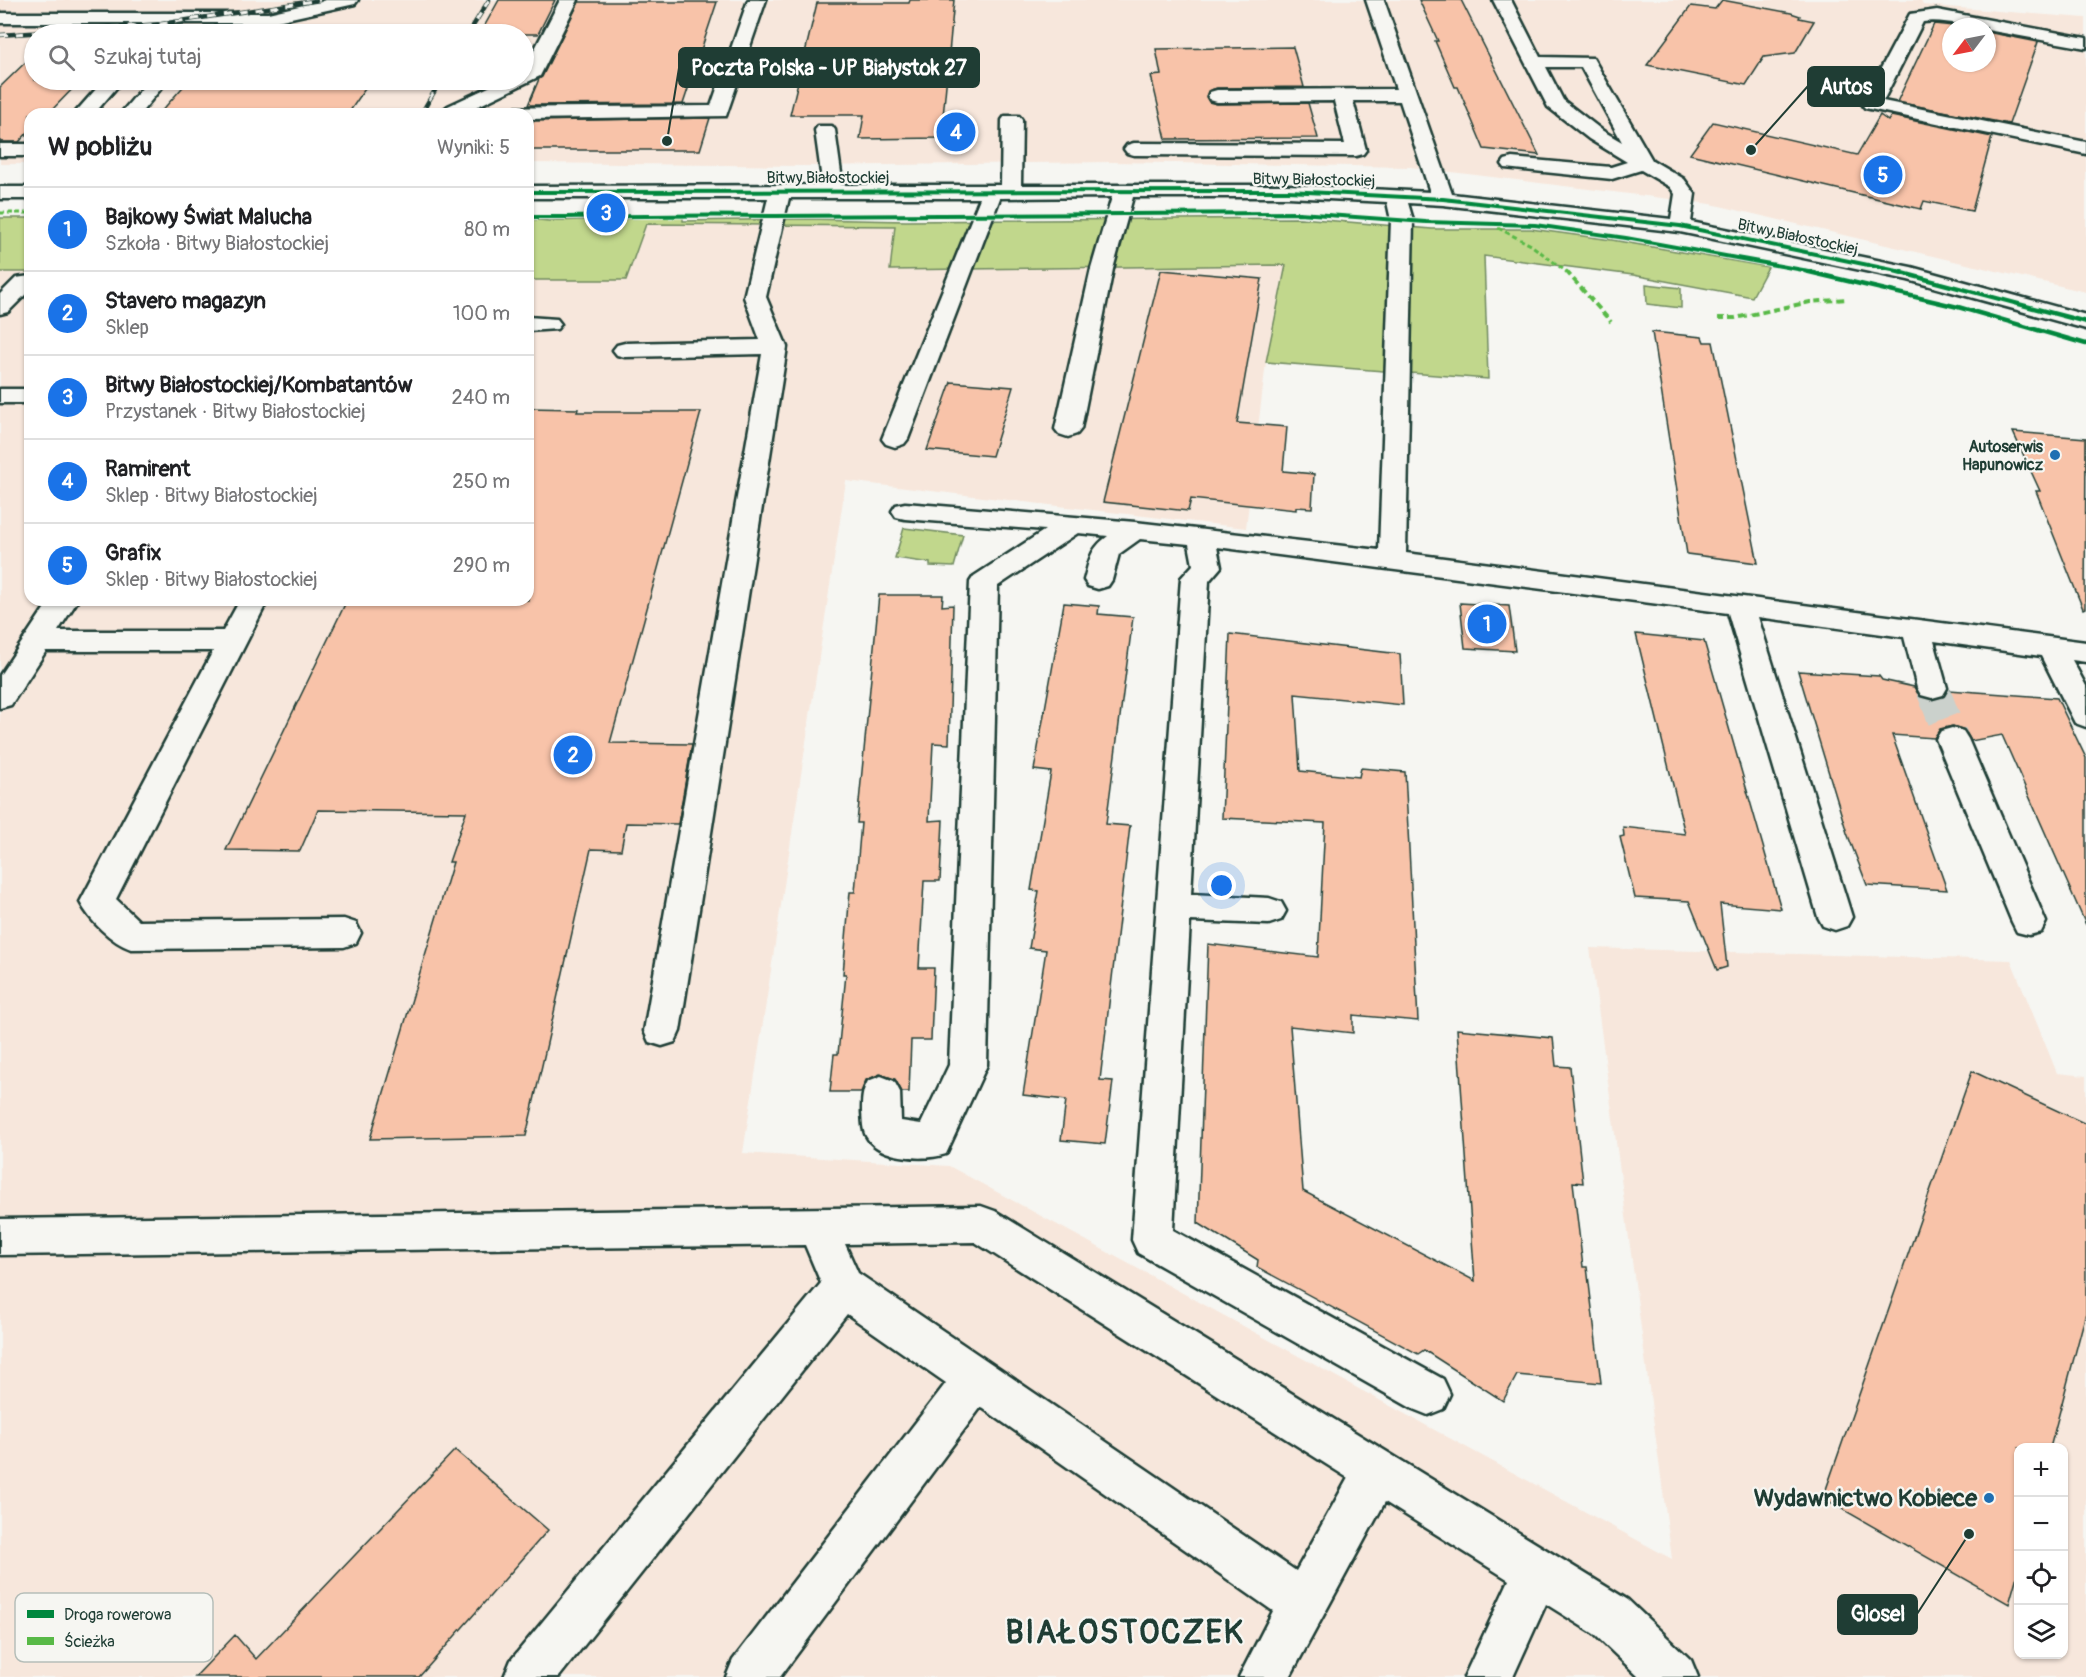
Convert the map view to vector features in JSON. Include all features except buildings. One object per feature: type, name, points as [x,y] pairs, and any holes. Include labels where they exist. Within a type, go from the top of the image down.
[{"type":"street","points":[[4,21],[268,18],[349,0]]},
{"type":"street","points":[[534,70],[569,0]]},
{"type":"street","points":[[534,113],[719,112],[757,0]]},
{"type":"street","points":[[1375,0],[1443,199]]},
{"type":"street","points":[[1502,0],[1555,103],[1596,135],[1677,183],[1685,194],[1680,226]]},
{"type":"street","points":[[2086,43],[1937,15],[1916,18],[1872,104],[2086,148]]},
{"type":"street","points":[[179,24],[183,18]]},
{"type":"street","points":[[1534,62],[1587,62],[1644,163]]},
{"type":"street","points":[[89,108],[105,90]]},
{"type":"street","points":[[135,108],[150,90]]},
{"type":"street","points":[[460,108],[497,90]]},
{"type":"street","points":[[1134,149],[1356,150],[1342,94]]},
{"type":"street","points":[[1217,96],[1408,95]]},
{"type":"street","points":[[895,439],[1002,190],[1012,120]]},
{"type":"street","points":[[825,130],[831,173],[830,190]]},
{"type":"street","points":[[0,150],[24,150]]},
{"type":"street","points":[[1512,164],[1611,173],[1644,163]]},
{"type":"street","points":[[1068,429],[1102,269],[1125,190]]},
{"type":"street","points":[[662,1031],[775,347],[755,297],[780,191]]},
{"type":"street","name":"Bitwy Białostockiej","points":[[534,192],[1288,191],[1443,199],[1680,226],[1911,274],[2086,322]]},
{"type":"street","points":[[0,193],[24,193]]},
{"type":"street","points":[[1392,562],[1402,220],[1395,195]]},
{"type":"street","points":[[0,307],[24,283]]},
{"type":"street","points":[[625,350],[775,347]]},
{"type":"street","points":[[0,396],[24,396]]},
{"type":"street","points":[[905,512],[1073,524],[1201,537],[2086,651]]},
{"type":"street","points":[[881,1092],[882,1128],[894,1138],[932,1142],[968,1065],[984,582],[1073,524]]},
{"type":"street","points":[[1098,580],[1106,550],[1135,530]]},
{"type":"street","points":[[1201,537],[1207,567],[1196,578],[1152,1240],[1428,1394]]},
{"type":"street","points":[[1740,605],[1835,917]]},
{"type":"street","points":[[0,698],[60,606]]},
{"type":"street","points":[[251,606],[97,902],[131,935],[344,933]]},
{"type":"street","points":[[1916,629],[1932,688]]},
{"type":"street","points":[[37,641],[232,641]]},
{"type":"street","points":[[2051,647],[2086,716]]},
{"type":"street","points":[[1952,740],[2030,922]]},
{"type":"street","points":[[1174,907],[1269,911]]},
{"type":"street","points":[[0,1237],[981,1224],[1611,1617],[1674,1677]]},
{"type":"street","points":[[817,1226],[843,1287],[1303,1604]]},
{"type":"street","points":[[528,1677],[843,1287]]},
{"type":"street","points":[[750,1677],[976,1378]]},
{"type":"street","points":[[1263,1677],[1377,1471]]},
{"type":"street","points":[[1488,1677],[1537,1571]]},
{"type":"shaded area","points":[[0,0],[1921,0],[1923,5],[2086,18],[2086,292],[1711,204],[1410,167],[1113,162],[807,166],[534,163],[534,108],[24,108],[24,164],[0,164]]},
{"type":"shaded area","points":[[645,224],[895,226],[891,270],[1286,265],[1266,362],[1246,528],[846,481],[743,1153],[949,1166],[1672,1559],[1590,948],[2011,960],[2057,1073],[2086,1076],[2086,1677],[0,1677],[0,272],[24,272],[24,606],[534,606],[534,280],[626,280]]},
{"type":"green space","points":[[683,217],[683,221],[1300,218],[1432,229],[1531,229],[1612,240],[1768,267],[1752,297],[1633,275],[1484,256],[1488,379],[1266,362],[1286,265],[890,270],[895,226],[646,224],[626,280],[534,280],[534,220]]},
{"type":"green space","points":[[0,218],[24,218],[24,272],[0,272]]},
{"type":"green space","points":[[1646,284],[1681,288],[1681,308],[1647,304]]},
{"type":"green space","points":[[904,528],[963,535],[954,567],[930,566],[930,563],[895,558]]},
{"type":"tunnel","points":[[1932,688],[1952,739]]},
{"type":"railway","points":[[161,24],[320,0]]},
{"type":"railway","points":[[474,24],[489,0]]},
{"type":"railway","points":[[0,35],[24,33]]},
{"type":"railway","points":[[425,108],[435,90]]},
{"type":"marked path","points":[[0,213],[24,213]]},
{"type":"marked path","points":[[1498,228],[1551,258],[1569,274],[1611,322]]},
{"type":"marked path","points":[[1718,318],[1735,318],[1810,302],[1848,299]]},
{"type":"cycle path","points":[[534,192],[1288,191],[1443,199],[1680,226],[1911,274],[2086,322]]},
{"type":"cycle path","points":[[534,217],[640,217],[692,214],[774,216],[1299,213],[1426,222],[1535,225],[1626,238],[1824,274],[1958,307],[2086,344]]},
{"type":"place","name":"Ramirent","points":[[956,132]]},
{"type":"place","name":"Poczta Polska - UP Białystok 27","points":[[667,141]]},
{"type":"place","name":"Autos","points":[[1751,150]]},
{"type":"place","name":"Grafix","points":[[1883,175]]},
{"type":"place","name":"Bitwy Białostockiej/Kombatantów","points":[[606,213]]},
{"type":"place","name":"Autoserwis Hapunowicz","points":[[2055,455]]},
{"type":"place","name":"Bajkowy Świat Malucha","points":[[1487,624]]},
{"type":"place","name":"Stavero magazyn","points":[[573,755]]},
{"type":"place","name":"Wydawnictwo Kobiece","points":[[1989,1498]]},
{"type":"place","name":"Glosel","points":[[1969,1534]]},
{"type":"district","name":"BIAŁOSTOCZEK","points":[[1125,1632]]}]
